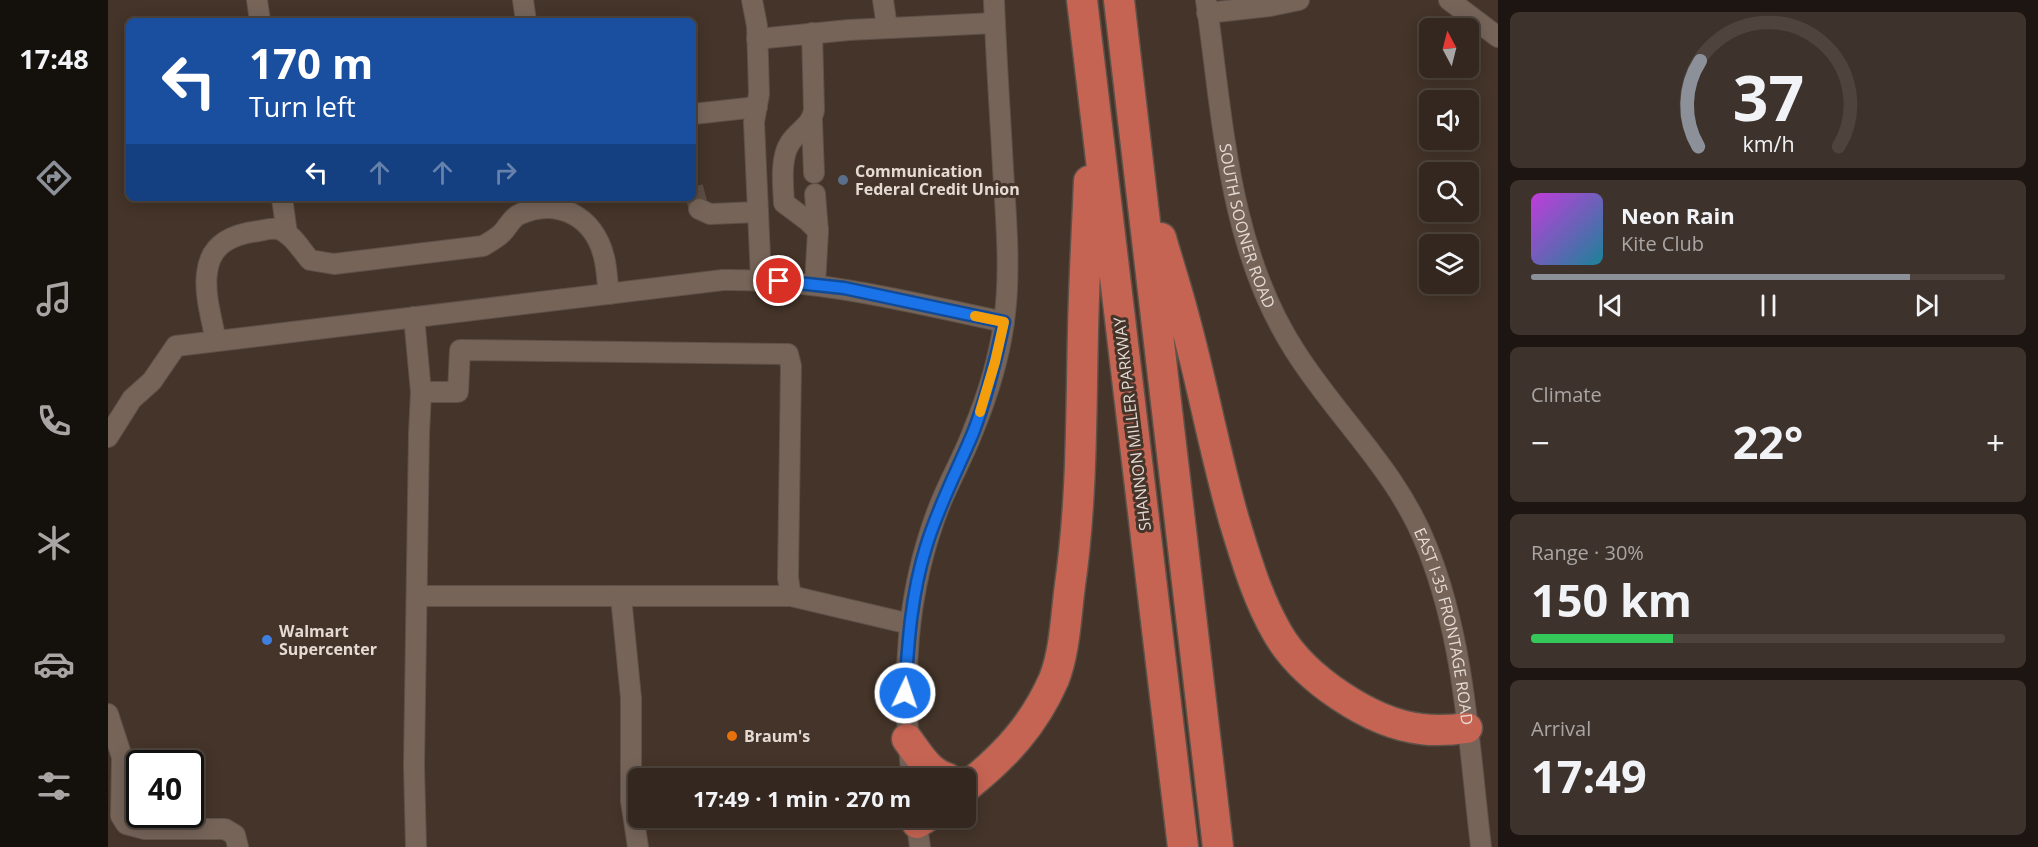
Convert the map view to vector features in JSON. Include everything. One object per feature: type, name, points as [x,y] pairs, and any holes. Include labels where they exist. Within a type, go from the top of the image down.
[{"type":"highway","name":"SHANNON MILLER PARKWAY","points":[[1082,0],[1183,847]]},
{"type":"highway","points":[[1119,0],[1218,847]]},
{"type":"highway","points":[[976,776],[1006,753],[1043,703],[1055,676],[1063,640],[1075,549],[1082,456],[1083,330],[1092,85]]},
{"type":"highway","points":[[1137,160],[1186,322],[1222,478],[1254,585],[1279,636],[1298,662],[1328,688],[1359,707],[1397,724],[1421,729],[1467,728]]},
{"type":"highway","points":[[907,739],[930,768]]},
{"type":"street","points":[[257,0],[260,18]]},
{"type":"street","points":[[523,0],[526,18]]},
{"type":"street","points":[[752,0],[758,39],[759,94],[754,122],[761,279]]},
{"type":"street","points":[[883,0],[887,27]]},
{"type":"street","points":[[911,768],[905,693],[910,624],[925,549],[941,501],[977,421],[995,362],[1004,322],[1006,230],[993,0]]},
{"type":"street","points":[[1206,6],[1270,6],[1299,0]]},
{"type":"street","points":[[1449,0],[1498,38]]},
{"type":"street","name":"SOUTH SOONER ROAD","points":[[1206,6],[1238,212],[1252,263],[1272,309],[1294,350],[1351,426]]},
{"type":"street","points":[[758,39],[887,27],[995,23]]},
{"type":"street","points":[[812,33],[814,173]]},
{"type":"street","points":[[696,114],[757,107]]},
{"type":"street","points":[[812,121],[798,132],[788,145],[784,166],[784,203],[818,231]]},
{"type":"street","points":[[815,194],[818,231],[815,285]]},
{"type":"street","points":[[282,201],[287,234]]},
{"type":"street","points":[[216,341],[207,289],[210,257],[217,247],[238,234],[277,229],[287,234],[309,260],[334,264],[483,246],[502,233],[515,216],[547,203],[581,217],[594,234],[604,256],[609,294]]},
{"type":"street","points":[[699,209],[710,214],[758,212]]},
{"type":"street","points":[[108,437],[132,399],[152,381],[176,346],[723,280],[761,279],[844,288],[1004,322]]},
{"type":"street","points":[[414,317],[421,392],[414,766],[416,847]]},
{"type":"street","points":[[421,392],[458,392],[460,350],[788,354],[791,366],[788,578],[791,596]]},
{"type":"street","name":"EAST I-35 FRONTAGE ROAD","points":[[1351,426],[1389,474],[1406,503],[1427,546],[1444,595],[1455,641],[1481,847]]},
{"type":"street","points":[[417,596],[791,596],[910,624]]},
{"type":"street","points":[[621,597],[631,707],[634,768]]},
{"type":"street","points":[[108,714],[122,757],[121,816],[126,824],[145,829],[225,830],[235,835],[238,847]]},
{"type":"street","points":[[637,828],[638,847]]},
{"type":"tunnel","points":[[696,198],[699,209]]},
{"type":"slow traffic","points":[[975,316],[1004,322],[980,412]]},
{"type":"place","name":"Communication Federal Credit Union","points":[[843,180]]},
{"type":"place","name":"Walmart Supercenter","points":[[267,640]]},
{"type":"place","name":"Braum's","points":[[732,736]]},
{"type":"route","points":[[779,281],[844,288],[1004,322],[995,362],[974,431],[941,501],[925,549],[910,624],[905,693]]}]
